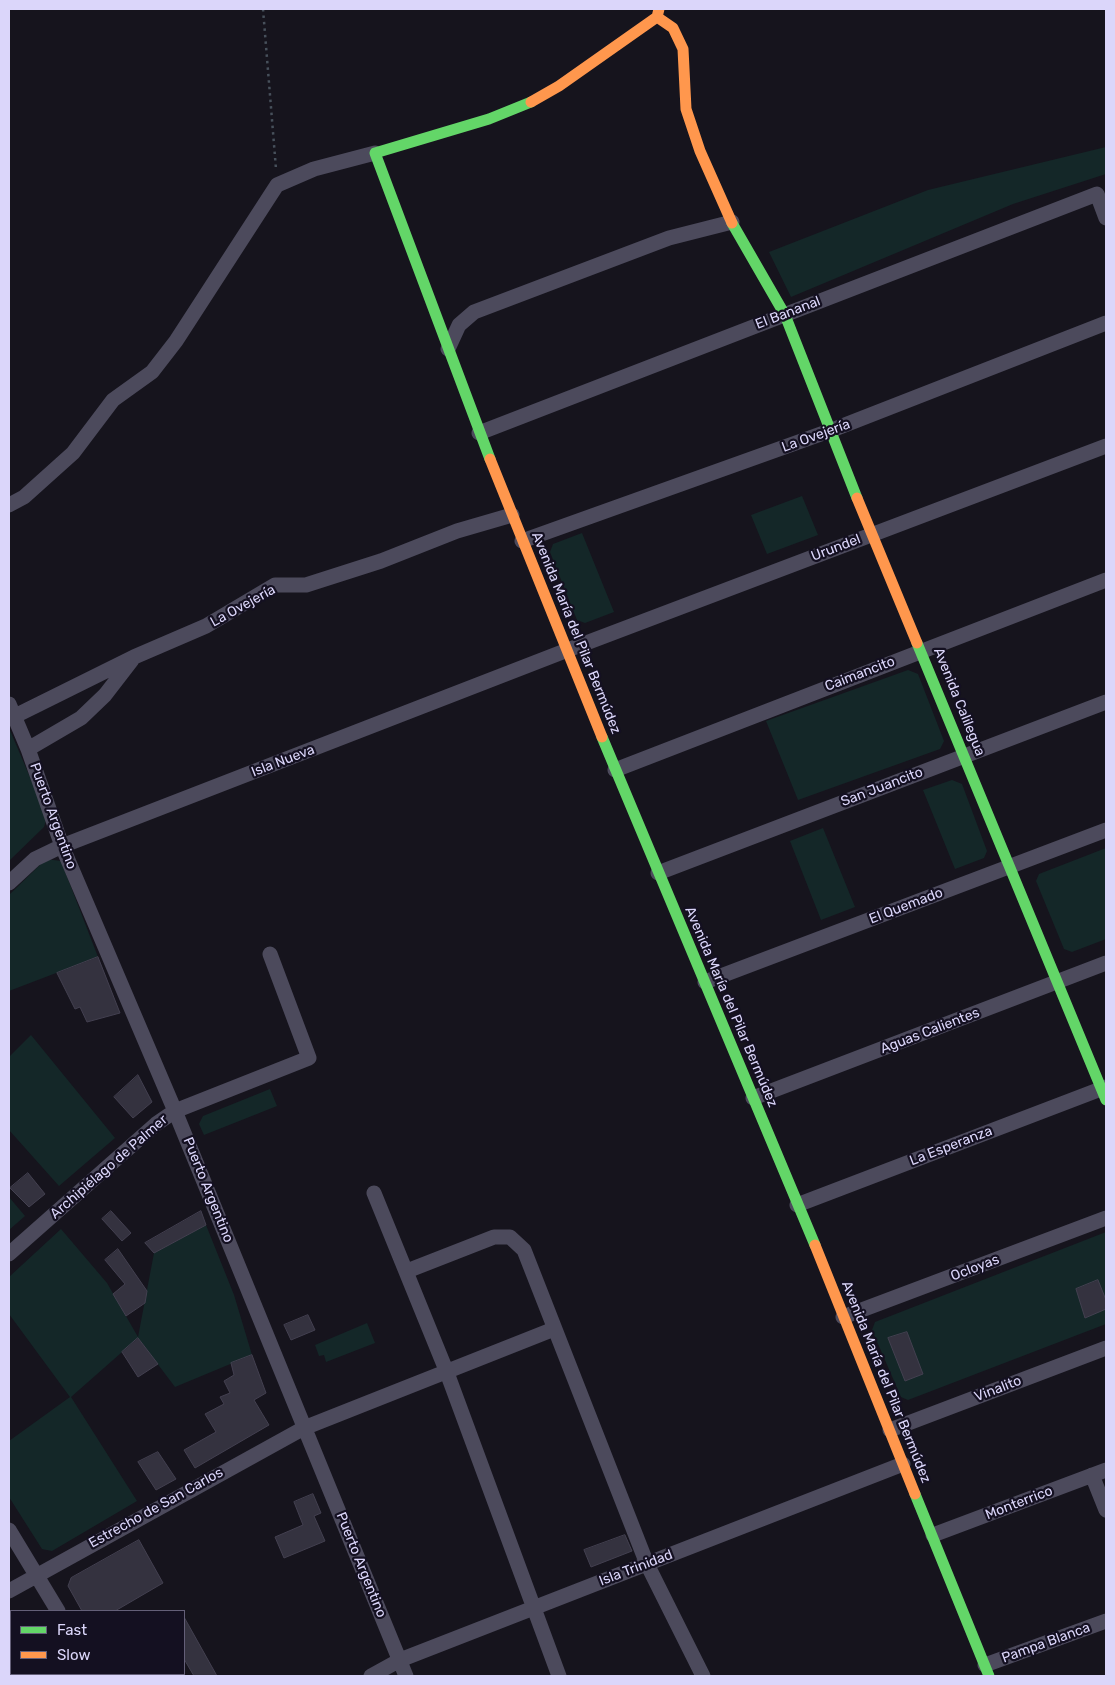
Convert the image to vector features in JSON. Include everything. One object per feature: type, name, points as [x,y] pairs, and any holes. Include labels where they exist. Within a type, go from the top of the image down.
[{"type":"street","points":[[9,505],[24,497],[73,453],[113,400],[152,372],[176,341],[277,186],[314,169],[375,153],[423,136],[489,119],[526,105],[559,86],[658,13]]},
{"type":"street","name":"Avenida Calilegua","points":[[658,13],[673,28],[683,49],[686,109],[700,151],[732,222],[785,315],[872,534],[922,651],[1057,982],[1105,1092]]},
{"type":"street","name":"Avenida María del Pilar Bermúdez","points":[[375,153],[479,433],[565,651],[706,982],[987,1671]]},
{"type":"street","name":"El Bananal","points":[[479,433],[1097,194],[1106,218]]},
{"type":"street","points":[[448,349],[459,325],[474,312],[669,238],[732,222]]},
{"type":"street","name":"La Ovejería","points":[[522,541],[832,430],[1106,323]]},
{"type":"street","name":"Urundel","points":[[565,651],[1106,446]]},
{"type":"street","name":"La Ovejería","points":[[11,711],[206,626],[275,585],[306,585],[381,561],[457,531],[512,515]]},
{"type":"street","name":"Caimancito","points":[[615,770],[1106,580]]},
{"type":"street","name":"Isla Nueva","points":[[9,883],[35,859],[62,846],[565,651]]},
{"type":"street","points":[[28,749],[81,718],[105,695],[134,657]]},
{"type":"street","name":"San Juancito","points":[[658,873],[1106,702]]},
{"type":"street","name":"Puerto Argentino","points":[[11,711],[28,749],[62,846],[175,1111],[406,1676]]},
{"type":"street","name":"El Quemado","points":[[706,982],[1106,830]]},
{"type":"street","name":"Archipiélago de Palmer","points":[[9,1254],[156,1124],[175,1111],[309,1058],[270,954]]},
{"type":"street","name":"Aguas Calientes","points":[[753,1098],[1106,963]]},
{"type":"street","name":"La Esperanza","points":[[797,1205],[1105,1092]]},
{"type":"street","points":[[374,1193],[446,1370],[559,1676]]},
{"type":"street","name":"Ocloyas","points":[[843,1317],[1106,1218]]},
{"type":"street","points":[[407,1271],[494,1237],[510,1237],[524,1250],[647,1564],[703,1676]]},
{"type":"street","name":"Estrecho de San Carlos","points":[[9,1590],[304,1428],[446,1370],[554,1329]]},
{"type":"street","name":"Vinalito","points":[[890,1430],[1106,1348]]},
{"type":"street","name":"Isla Trinidad","points":[[371,1676],[400,1660],[903,1464]]},
{"type":"street","points":[[1099,1473],[1106,1510]]},
{"type":"street","name":"Monterrico","points":[[933,1536],[1099,1473]]},
{"type":"street","points":[[9,1530],[57,1610]]},
{"type":"street","name":"Pampa Blanca","points":[[987,1671],[1106,1621]]},
{"type":"path","points":[[263,9],[277,186]]},
{"type":"green space","points":[[1106,147],[1106,174],[1013,204],[791,297],[769,252],[928,190]]},
{"type":"green space","points":[[802,496],[818,535],[767,554],[751,515]]},
{"type":"green space","points":[[582,533],[614,612],[585,623],[577,620],[550,552],[553,544]]},
{"type":"green space","points":[[908,670],[918,674],[944,741],[940,749],[798,800],[766,721]]},
{"type":"green space","points":[[9,728],[47,817],[44,827],[9,861]]},
{"type":"green space","points":[[952,780],[962,784],[987,851],[984,858],[955,869],[923,790]]},
{"type":"green space","points":[[823,828],[855,907],[821,920],[790,841]]},
{"type":"green space","points":[[1106,848],[1106,939],[1072,952],[1064,949],[1036,881],[1039,874]]},
{"type":"green space","points":[[46,859],[61,861],[98,957],[9,991],[9,895]]},
{"type":"green space","points":[[31,1035],[115,1138],[59,1186],[9,1130],[9,1057]]},
{"type":"green space","points":[[270,1089],[277,1106],[204,1135],[199,1124],[203,1116]]},
{"type":"green space","points":[[9,1197],[25,1216],[9,1230]]},
{"type":"green space","points":[[206,1225],[234,1295],[252,1355],[175,1387],[138,1338],[71,1397],[137,1501],[52,1551],[42,1549],[9,1497],[9,1441],[70,1397],[9,1314],[9,1277],[61,1229],[107,1283],[138,1337],[154,1253]]},
{"type":"green space","points":[[1106,1232],[1106,1324],[908,1400],[901,1397],[872,1330],[875,1322]]},
{"type":"green space","points":[[367,1323],[375,1343],[326,1362],[324,1355],[319,1356],[315,1345]]},
{"type":"green space","points":[[9,1616],[10,1675],[72,1676],[9,1676]]},
{"type":"building","points":[[98,957],[120,1013],[87,1022],[80,1007],[75,1009],[57,973]]},
{"type":"building","points":[[138,1075],[152,1102],[133,1118],[114,1097]]},
{"type":"building","points":[[28,1173],[45,1194],[29,1207],[10,1188]]},
{"type":"building","points":[[111,1211],[131,1233],[122,1241],[102,1219]]},
{"type":"building","points":[[201,1211],[206,1225],[154,1253],[145,1243]]},
{"type":"building","points":[[118,1249],[147,1291],[145,1303],[126,1316],[113,1294],[125,1284],[105,1260]]},
{"type":"building","points":[[1098,1280],[1106,1300],[1106,1309],[1085,1318],[1076,1289]]},
{"type":"building","points":[[308,1315],[315,1330],[291,1340],[284,1325]]},
{"type":"building","points":[[907,1332],[923,1374],[905,1381],[888,1338]]},
{"type":"building","points":[[138,1338],[158,1364],[138,1377],[122,1352]]},
{"type":"building","points":[[252,1355],[266,1393],[254,1400],[269,1425],[195,1468],[184,1450],[216,1432],[205,1414],[224,1404],[220,1397],[230,1393],[224,1381],[234,1375],[231,1363]]},
{"type":"building","points":[[158,1452],[176,1479],[156,1490],[138,1462]]},
{"type":"building","points":[[313,1494],[321,1513],[314,1516],[325,1541],[284,1558],[275,1537],[303,1525],[294,1502]]},
{"type":"building","points":[[625,1535],[632,1551],[591,1567],[584,1550]]},
{"type":"building","points":[[139,1540],[163,1583],[117,1610],[81,1610],[68,1586],[71,1578]]},
{"type":"building","points":[[185,1619],[217,1676],[194,1676],[185,1661]]},
{"type":"traffic: fast","points":[[490,459],[375,153],[489,119],[531,102]]},
{"type":"traffic: fast","points":[[732,223],[785,315],[857,498]]},
{"type":"traffic: fast","points":[[917,643],[1106,1100]]},
{"type":"traffic: fast","points":[[602,737],[815,1245]]},
{"type":"traffic: fast","points":[[915,1494],[989,1676]]},
{"type":"traffic: slow","points":[[659,9],[657,17],[673,28],[683,49],[686,109],[700,151],[732,223]]},
{"type":"traffic: slow","points":[[531,102],[559,86],[657,17]]},
{"type":"traffic: slow","points":[[490,459],[602,737]]},
{"type":"traffic: slow","points":[[857,498],[917,643]]},
{"type":"traffic: slow","points":[[815,1245],[915,1494]]}]
